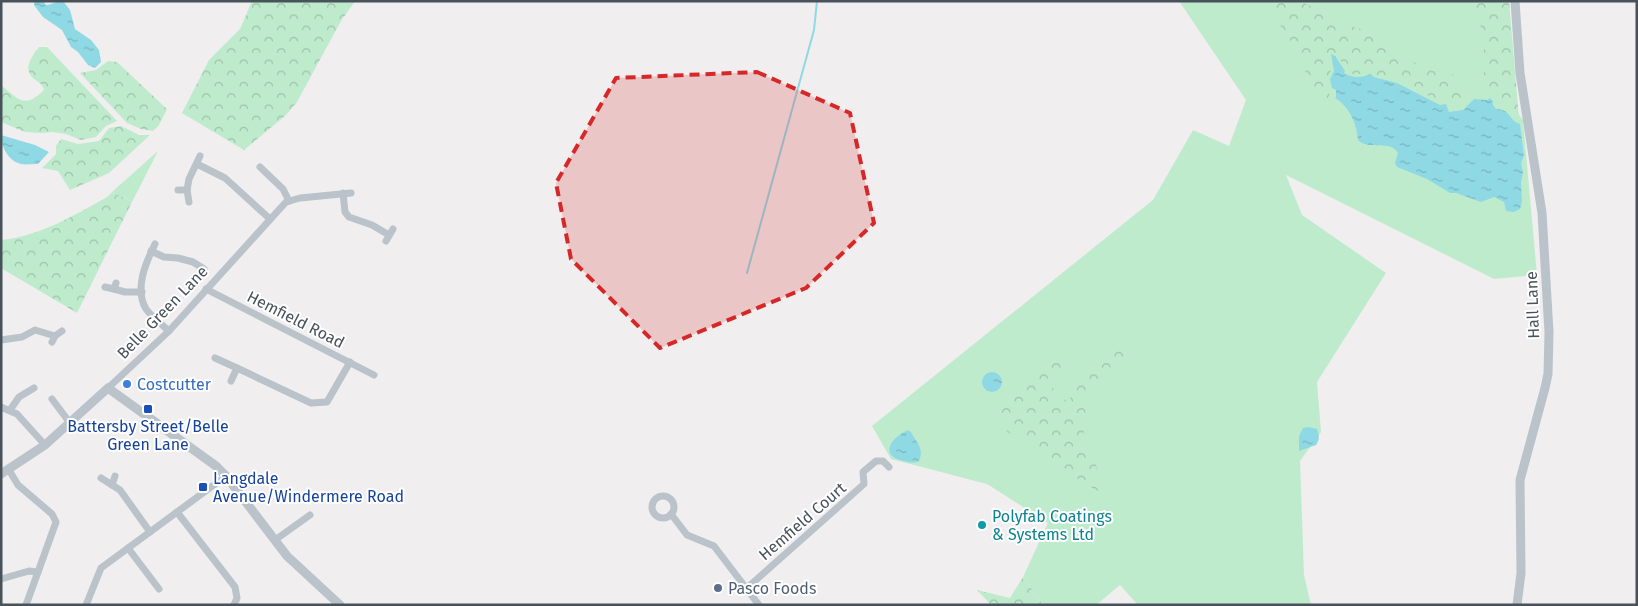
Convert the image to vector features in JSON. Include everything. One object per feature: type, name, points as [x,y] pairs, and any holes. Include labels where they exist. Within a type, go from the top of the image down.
[{"type":"street","name":"Hall Lane","points":[[1515,1],[1520,73],[1542,213],[1549,332],[1548,374],[1520,480],[1521,573],[1517,605]]},
{"type":"street","points":[[189,202],[187,190],[189,179],[198,160],[226,178],[270,219]]},
{"type":"street","points":[[260,167],[283,190],[289,200],[347,193],[346,212],[349,217],[372,224],[389,235]]},
{"type":"street","points":[[178,190],[187,190]]},
{"type":"street","name":"Belle Green Lane","points":[[5,472],[45,445],[169,331],[289,200]]},
{"type":"street","points":[[169,331],[144,305],[142,292],[143,268],[153,248],[164,257],[193,262],[204,269]]},
{"type":"street","points":[[105,287],[115,286],[125,292],[142,292]]},
{"type":"street","name":"Hemfield Road","points":[[206,289],[374,375]]},
{"type":"street","points":[[1,340],[22,337],[35,330],[54,339],[62,331]]},
{"type":"street","points":[[215,358],[311,404],[327,402],[350,362]]},
{"type":"street","points":[[231,381],[237,368]]},
{"type":"street","points":[[10,410],[14,402],[34,388]]},
{"type":"street","points":[[108,388],[216,466],[226,476],[286,556],[340,605]]},
{"type":"street","points":[[23,394],[27,402]]},
{"type":"street","points":[[52,399],[70,422]]},
{"type":"street","points":[[1,406],[20,417],[45,445]]},
{"type":"street","name":"Hemfield Court","points":[[747,588],[864,484],[863,472],[876,461],[883,461],[889,467]]},
{"type":"street","points":[[5,472],[55,517],[56,526],[26,605]]},
{"type":"street","points":[[112,484],[114,476]]},
{"type":"street","points":[[86,605],[101,568],[226,476]]},
{"type":"street","points":[[101,478],[120,490],[150,532]]},
{"type":"street","points":[[177,512],[235,588],[237,598],[234,605]]},
{"type":"street","points":[[671,514],[687,535],[714,546],[759,605]]},
{"type":"street","points":[[275,540],[310,515]]},
{"type":"street","points":[[128,548],[159,589]]},
{"type":"street","points":[[1,579],[29,571],[38,572]]},
{"type":"highlighted area","points":[[757,72],[850,113],[874,223],[806,288],[660,348],[571,259],[556,183],[616,78]]},
{"type":"green space","points":[[252,1],[355,1],[341,21],[297,102],[286,115],[244,150],[182,113],[209,60],[240,29]]},
{"type":"green space","points":[[1179,1],[1505,1],[1508,100],[1523,120],[1537,275],[1494,279],[1286,175],[1302,215],[1386,273],[1317,382],[1321,432],[1300,461],[1304,575],[1311,605],[1138,605],[1120,585],[1096,605],[1043,605],[1023,577],[1048,523],[987,484],[891,459],[872,426],[1153,200],[1193,130],[1229,146],[1246,100]]},
{"type":"green space","points":[[1262,1],[1300,1],[1346,24],[1386,38],[1395,51],[1421,67],[1462,76],[1464,98],[1461,108],[1454,110],[1449,108],[1448,103],[1370,71],[1359,74],[1347,72],[1334,53],[1328,52],[1331,71],[1328,80],[1330,89],[1329,98],[1325,99],[1315,91],[1305,75],[1306,65],[1273,14]]},
{"type":"green space","points":[[1480,1],[1509,1],[1519,118],[1507,109],[1499,107],[1493,98],[1484,94],[1484,39],[1475,7]]},
{"type":"green space","points":[[39,47],[47,47],[117,121],[106,126],[96,137],[81,140],[66,134],[53,132],[25,132],[1,122],[1,85],[13,95],[27,101],[44,90],[41,84],[30,75],[28,67]]},
{"type":"green space","points":[[108,61],[117,62],[167,109],[159,125],[153,131],[141,129],[127,123],[80,73],[96,70]]},
{"type":"green space","points":[[121,126],[139,135],[150,135],[109,173],[70,190],[58,171],[42,168],[56,154],[56,146],[61,139],[78,144],[99,141],[109,128]]},
{"type":"green space","points":[[158,151],[132,202],[112,192]]},
{"type":"green space","points":[[112,192],[132,202],[77,313],[1,268],[1,240],[29,235],[56,224],[107,197]]},
{"type":"green space","points":[[1121,349],[1130,349],[1132,355],[1127,360],[1108,368],[1096,381],[1090,392],[1085,417],[1084,434],[1099,472],[1102,486],[1101,492],[1074,476],[1049,456],[1001,427],[1001,413],[1009,394],[1059,352],[1070,363],[1047,379],[1047,386],[1057,390],[1071,407],[1072,383],[1081,372]]},
{"type":"green space","points":[[1023,577],[1043,605],[991,605],[977,590],[1010,598]]},
{"type":"water","points":[[34,1],[43,1],[46,5],[63,1],[70,10],[75,29],[91,40],[99,50],[101,62],[95,68],[88,65],[78,52],[71,47],[62,30],[43,17],[34,5]]},
{"type":"water","points":[[1331,54],[1335,56],[1347,75],[1357,77],[1370,74],[1374,77],[1397,83],[1440,105],[1446,104],[1449,112],[1463,110],[1474,99],[1487,100],[1490,98],[1496,109],[1505,111],[1520,124],[1524,156],[1521,163],[1523,173],[1520,209],[1514,212],[1506,211],[1504,202],[1494,197],[1481,202],[1456,193],[1450,193],[1427,179],[1397,167],[1395,163],[1398,153],[1394,149],[1385,146],[1368,145],[1358,140],[1351,116],[1340,101],[1335,98],[1336,90],[1332,88],[1330,79],[1334,71]]},
{"type":"water","points":[[1,135],[35,145],[49,152],[38,164],[21,164],[12,160],[6,152],[2,144]]},
{"type":"water","points":[[992,372],[999,375],[1002,382],[999,389],[992,392],[985,389],[982,382],[985,375]]},
{"type":"water","points":[[1303,428],[1317,429],[1318,441],[1316,445],[1299,451],[1299,436]]},
{"type":"water","points":[[908,430],[920,449],[921,457],[919,461],[903,461],[891,455],[889,450],[893,441]]},
{"type":"waterway","points":[[747,273],[814,30],[817,1]]},
{"type":"place","name":"Costcutter","points":[[127,384]]},
{"type":"place","name":"Battersby Street/Belle Green Lane","points":[[148,409]]},
{"type":"place","name":"Langdale Avenue/Windermere Road","points":[[203,487]]},
{"type":"place","name":"Polyfab Coatings & Systems Ltd","points":[[982,525]]},
{"type":"place","name":"Pasco Foods","points":[[718,588]]}]
